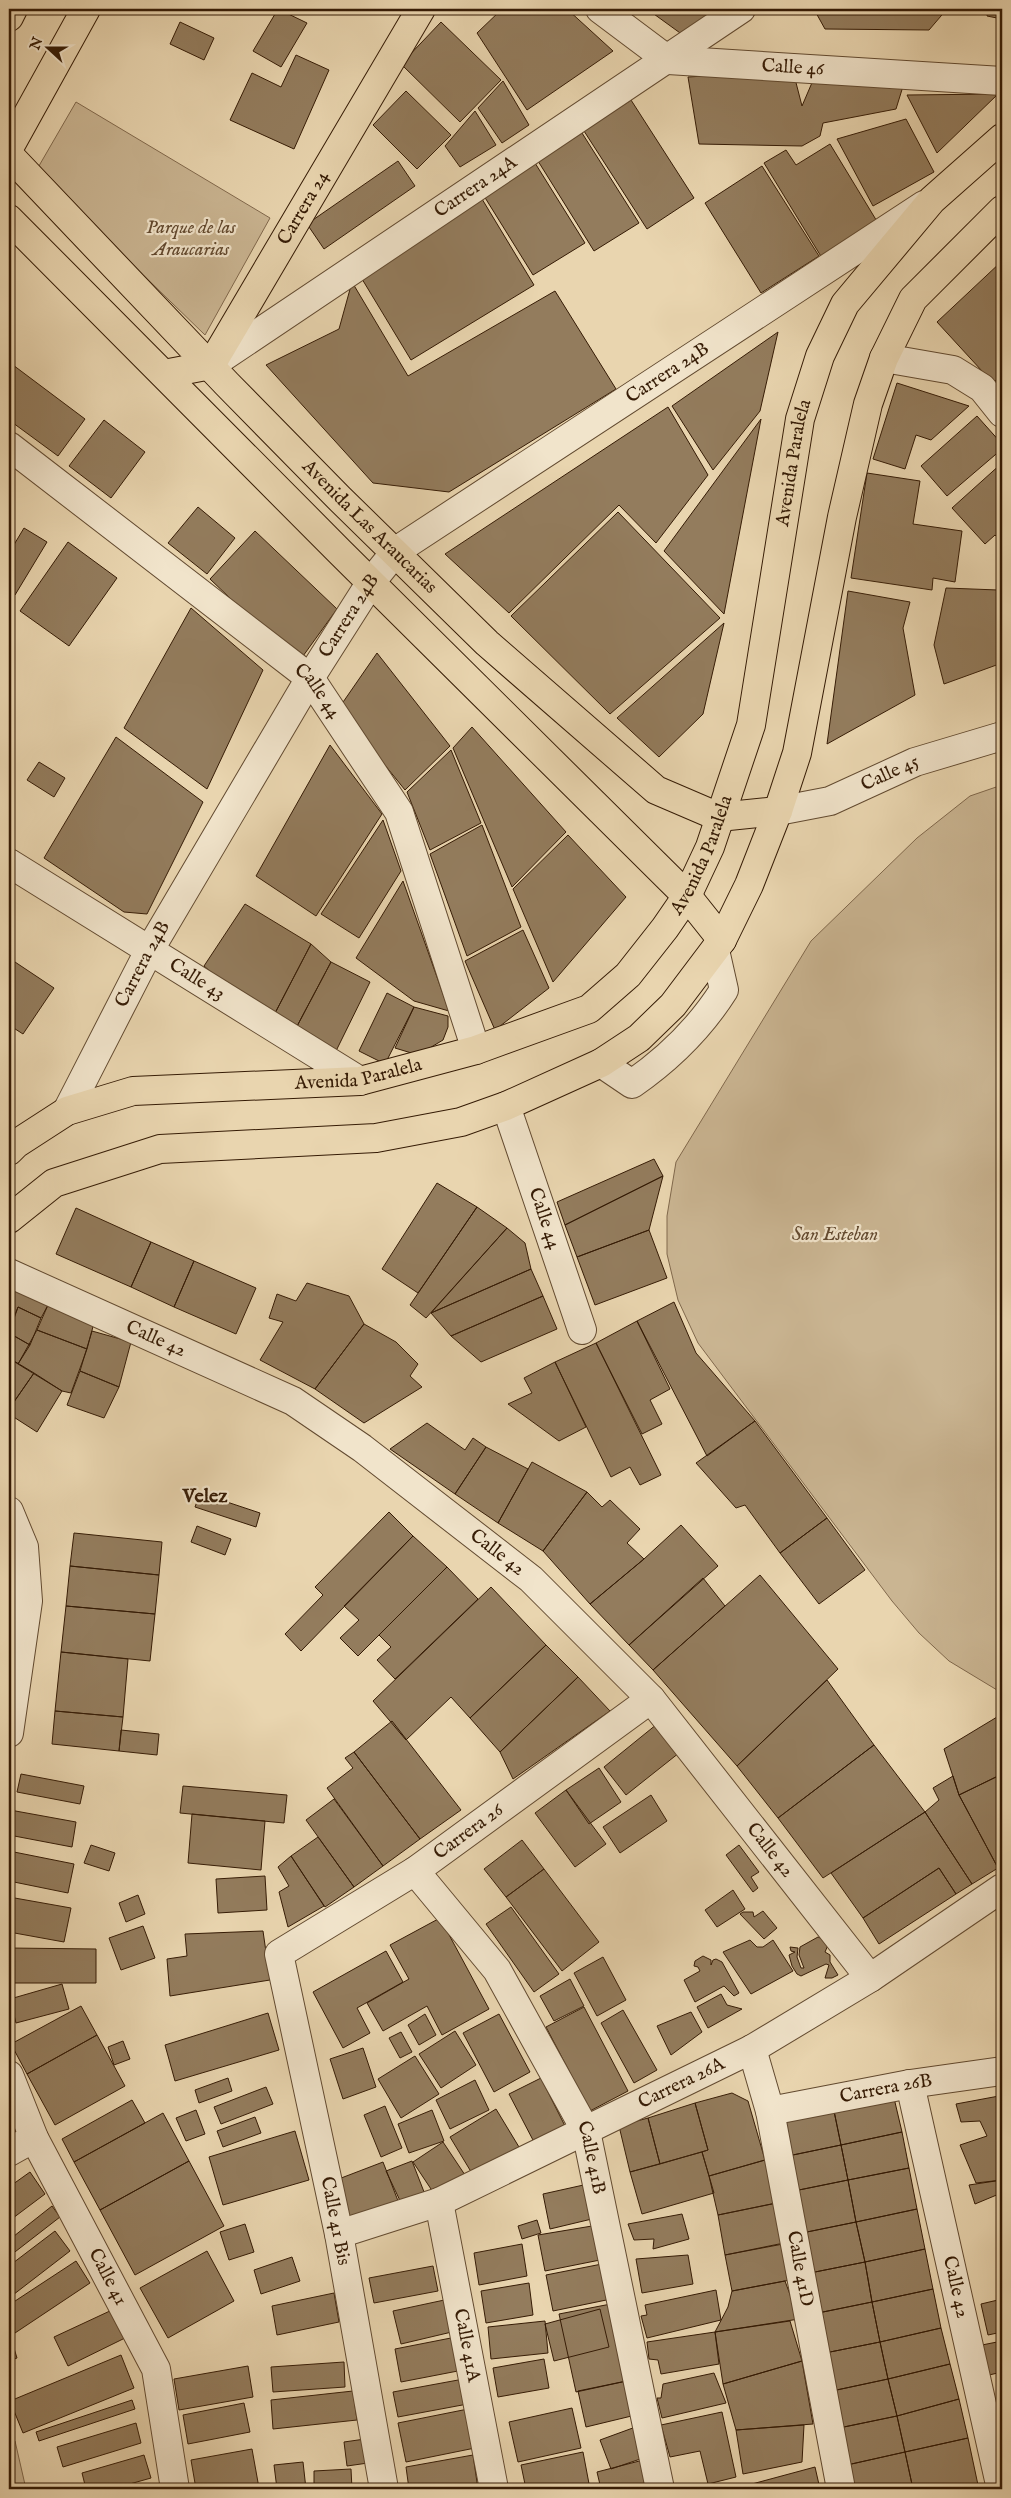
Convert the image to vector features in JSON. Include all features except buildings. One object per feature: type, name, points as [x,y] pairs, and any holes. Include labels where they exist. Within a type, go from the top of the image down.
[{"type":"main road","points":[[9,17],[14,9]]},
{"type":"main road","points":[[9,148],[86,9]]},
{"type":"main road","name":"Carrera 24","points":[[210,365],[421,9]]},
{"type":"main road","name":"Avenida Paralela","points":[[9,1151],[16,1144],[67,1111],[133,1090],[360,1081],[476,1050],[589,1009],[628,975],[665,928],[687,896],[710,847],[751,724],[800,418],[820,356],[845,304],[932,200],[1002,138]]},
{"type":"main road","name":"Avenida Las Araucarias","points":[[9,155],[339,498],[396,551],[487,643],[656,790],[719,817],[778,811]]},
{"type":"main road","points":[[9,1219],[54,1183],[160,1149],[376,1138],[461,1122],[506,1106],[601,1063],[639,1038],[673,1005],[718,945],[748,885],[778,811],[797,753],[838,535],[868,404],[884,358],[913,299],[1002,210]]},
{"type":"main road","name":"Avenida Las Araucarias","points":[[9,219],[687,896],[718,945]]},
{"type":"main road","points":[[164,374],[210,365]]},
{"type":"street","points":[[600,9],[668,60]]},
{"type":"street","name":"Carrera 24A","points":[[210,365],[742,9]]},
{"type":"street","name":"Calle 46","points":[[668,60],[1002,80]]},
{"type":"street","name":"Carrera 24B","points":[[67,1111],[149,950],[310,678],[371,582],[396,551],[932,200]]},
{"type":"street","points":[[884,358],[953,370],[982,388],[1002,413]]},
{"type":"street","name":"Calle 44","points":[[9,446],[310,678],[399,812],[476,1050]]},
{"type":"street","name":"Calle 45","points":[[778,811],[830,800],[915,762],[1002,736]]},
{"type":"street","name":"Calle 43","points":[[9,863],[360,1081]]},
{"type":"street","name":"Calle 44","points":[[506,1106],[582,1330]]},
{"type":"street","name":"Calle 42","points":[[9,1272],[293,1401],[362,1448],[531,1579],[651,1699],[870,1978]]},
{"type":"street","points":[[9,1511],[24,1547],[28,1601],[9,1733]]},
{"type":"street","name":"Carrera 26","points":[[279,1954],[415,1871],[651,1699]]},
{"type":"street","name":"Calle 41B","points":[[415,1871],[497,1970],[586,2131],[660,2489]]},
{"type":"street","name":"Carrera 26A","points":[[339,2234],[439,2202],[752,2049],[870,1978],[1002,1888]]},
{"type":"street","name":"Calle 41 Bis","points":[[279,1954],[339,2234],[384,2489]]},
{"type":"street","name":"Calle 41D","points":[[752,2049],[770,2111],[841,2489]]},
{"type":"street","name":"Carrera 26B","points":[[770,2111],[910,2084],[1002,2071]]},
{"type":"street","name":"Calle 41","points":[[9,2075],[34,2138],[156,2369],[175,2489]]},
{"type":"street","name":"Calle 42","points":[[910,2084],[1000,2489]]},
{"type":"street","points":[[9,2152],[34,2138]]},
{"type":"street","name":"Calle 41A","points":[[439,2202],[494,2489]]},
{"type":"green space","name":"Parque de las Araucarias","points":[[76,102],[270,218],[205,335],[36,171]]},
{"type":"green space","name":"San Esteban","points":[[1002,785],[1002,1693],[949,1661],[919,1633],[892,1601],[698,1343],[678,1300],[667,1254],[667,1216],[676,1162],[811,941],[917,838],[970,796]]},
{"type":"green space","points":[[15,2441],[26,2489],[9,2489],[9,2442]]},
{"type":"district","name":"Velez","points":[[205,1496]]}]
